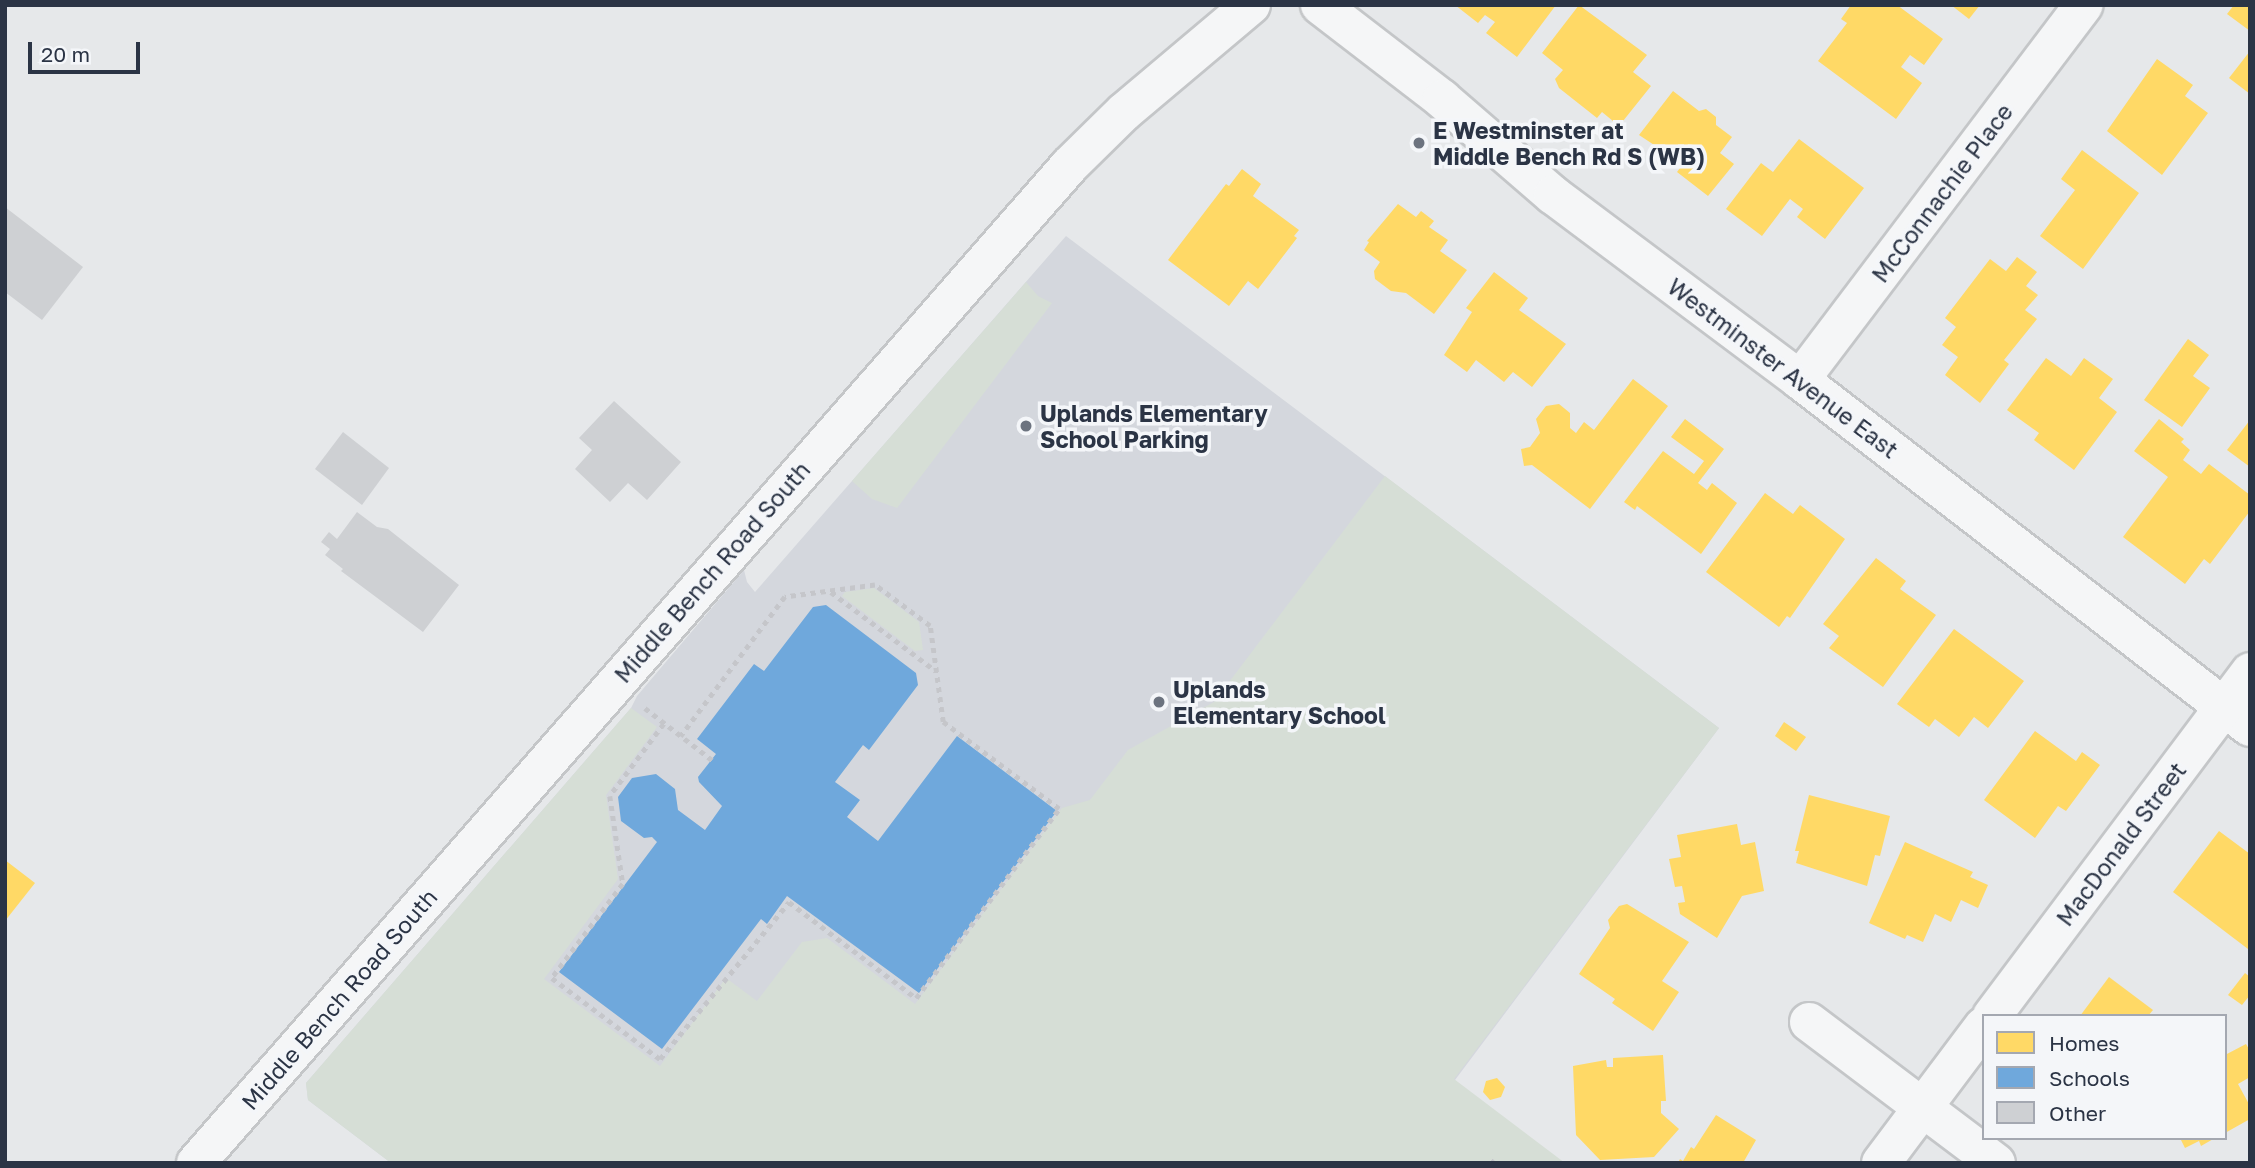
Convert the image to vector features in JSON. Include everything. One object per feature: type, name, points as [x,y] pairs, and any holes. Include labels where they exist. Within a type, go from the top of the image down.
[{"type":"street","name":"Middle Bench Road South","points":[[196,1163],[1069,166],[1124,111],[1251,5]]},
{"type":"street","name":"Westminster Avenue East","points":[[1320,5],[1442,99],[1553,195],[1800,380],[2237,716]]},
{"type":"street","name":"McConnachie Place","points":[[1800,380],[2084,5]]},
{"type":"street","name":"MacDonald Street","points":[[1994,1014],[2237,716],[2250,672]]},
{"type":"street","points":[[1809,1022],[1996,1163]]},
{"type":"street","points":[[1881,1163],[1982,1029]]},
{"type":"path","points":[[664,724],[610,796],[623,884],[552,978],[660,1059],[789,902],[916,998],[1059,809],[943,722],[930,625],[875,584],[785,597],[681,736]]},
{"type":"path","points":[[830,591],[936,672]]},
{"type":"path","points":[[614,683],[712,760]]},
{"type":"shaded area","name":"Uplands Elementary School","points":[[1066,236],[1719,728],[1455,1080],[391,1163],[308,1100],[306,1083],[631,708],[637,696],[744,570],[747,582],[755,592]]},
{"type":"shaded area","points":[[1026,282],[1038,296],[1052,303],[897,508],[872,499],[852,481]]},
{"type":"shaded area","points":[[1385,476],[1719,728],[1454,1079],[1565,1163],[391,1163],[308,1100],[306,1083],[631,708],[657,727],[606,795],[618,879],[544,979],[660,1066],[726,978],[757,1001],[802,942],[827,938],[915,1004],[1062,808],[1090,800],[1128,750],[1214,702]]},
{"type":"shaded area","points":[[874,588],[919,622],[923,650],[915,651],[842,596],[845,592]]},
{"type":"building: Homes","points":[[1455,5],[1556,5],[1517,57],[1486,33],[1495,22],[1485,15],[1478,23]]},
{"type":"building: Homes","points":[[1579,5],[1647,55],[1633,72],[1651,86],[1619,126],[1602,112],[1597,118],[1559,88],[1555,79],[1563,70],[1542,53]]},
{"type":"building: Homes","points":[[1851,5],[1897,5],[1943,39],[1924,65],[1910,55],[1901,67],[1922,83],[1896,119],[1818,61],[1847,23],[1841,19]]},
{"type":"building: Homes","points":[[1951,5],[1980,5],[1969,19]]},
{"type":"building: Homes","points":[[2234,5],[2250,5],[2250,31],[2227,14]]},
{"type":"building: Homes","points":[[2250,51],[2250,94],[2229,78]]},
{"type":"building: Homes","points":[[2157,59],[2193,85],[2185,96],[2208,113],[2162,175],[2107,131]]},
{"type":"building: Homes","points":[[1673,91],[1699,111],[1706,109],[1716,117],[1716,125],[1732,137],[1720,153],[1734,164],[1708,196],[1677,172],[1683,164],[1639,135]]},
{"type":"building: Homes","points":[[1799,139],[1864,188],[1825,239],[1797,217],[1803,209],[1790,199],[1762,236],[1726,209],[1761,163],[1773,172]]},
{"type":"building: Homes","points":[[2082,150],[2139,193],[2083,269],[2040,236],[2075,190],[2061,179]]},
{"type":"building: Homes","points":[[1242,169],[1261,184],[1253,196],[1299,230],[1294,236],[1297,238],[1258,289],[1248,281],[1229,306],[1168,260],[1226,184],[1229,186]]},
{"type":"building: Homes","points":[[1398,204],[1416,217],[1421,211],[1434,221],[1429,227],[1448,240],[1440,251],[1467,270],[1434,314],[1406,293],[1391,291],[1375,279],[1374,271],[1380,262],[1364,250],[1369,242],[1367,241]]},
{"type":"building: Homes","points":[[2017,257],[2037,272],[2026,286],[2038,295],[2025,310],[2037,319],[2004,360],[2009,364],[1980,403],[1945,375],[1958,357],[1942,345],[1956,327],[1945,318],[1990,259],[2006,271]]},
{"type":"building: Homes","points":[[1494,272],[1528,298],[1519,310],[1566,344],[1532,387],[1513,372],[1504,382],[1476,360],[1467,372],[1444,355],[1472,312],[1466,308]]},
{"type":"building: Homes","points":[[2188,339],[2209,355],[2193,376],[2210,388],[2182,427],[2144,400]]},
{"type":"building: Homes","points":[[2046,358],[2071,376],[2084,358],[2113,379],[2099,398],[2117,412],[2074,470],[2034,440],[2039,433],[2007,410]]},
{"type":"building: Homes","points":[[1633,379],[1668,406],[1590,509],[1532,465],[1524,466],[1521,449],[1530,447],[1540,433],[1536,419],[1546,406],[1559,404],[1570,413],[1570,428],[1576,433],[1584,422],[1594,430]]},
{"type":"building: Homes","points":[[1685,419],[1724,449],[1698,483],[1707,490],[1712,483],[1737,503],[1701,554],[1637,506],[1635,510],[1624,502],[1663,451],[1694,474],[1704,461],[1671,437]]},
{"type":"building: Homes","points":[[2159,419],[2184,439],[2181,442],[2190,450],[2183,460],[2201,474],[2209,464],[2250,495],[2250,511],[2210,564],[2204,559],[2185,584],[2123,537],[2168,477],[2134,451]]},
{"type":"building: Homes","points":[[2250,420],[2250,467],[2227,450]]},
{"type":"building: Homes","points":[[1765,493],[1793,514],[1800,505],[1845,539],[1790,618],[1787,616],[1779,627],[1706,572]]},
{"type":"building: Homes","points":[[1876,558],[1906,581],[1900,589],[1936,615],[1883,687],[1829,648],[1839,636],[1823,624]]},
{"type":"building: Homes","points":[[1954,629],[2024,681],[1988,728],[1974,717],[1959,737],[1935,719],[1929,727],[1897,704]]},
{"type":"building: Homes","points":[[1784,722],[1806,737],[1796,751],[1775,736]]},
{"type":"building: Homes","points":[[2035,731],[2076,761],[2082,752],[2100,765],[2066,811],[2058,806],[2035,838],[1984,800]]},
{"type":"building: Homes","points":[[1809,795],[1890,816],[1880,856],[1875,855],[1867,886],[1796,863],[1799,851],[1795,851]]},
{"type":"building: Homes","points":[[1737,824],[1741,845],[1755,842],[1764,891],[1742,896],[1717,938],[1680,914],[1678,903],[1685,902],[1682,886],[1675,887],[1669,859],[1681,857],[1677,835]]},
{"type":"building: Homes","points":[[2219,831],[2250,854],[2248,949],[2173,892]]},
{"type":"building: Homes","points":[[1905,842],[1973,872],[1970,877],[1988,885],[1978,908],[1961,900],[1951,922],[1935,914],[1923,942],[1907,935],[1905,939],[1869,923]]},
{"type":"building: Homes","points":[[5,860],[35,883],[5,921]]},
{"type":"building: Homes","points":[[1627,904],[1689,942],[1662,981],[1679,992],[1653,1031],[1612,1003],[1615,999],[1579,974],[1610,928],[1608,920],[1619,906]]},
{"type":"building: Homes","points":[[2245,973],[2250,977],[2250,995],[2242,1005],[2228,995]]},
{"type":"building: Homes","points":[[2109,977],[2153,1010],[2150,1014],[2081,1014]]},
{"type":"building: Homes","points":[[2246,1044],[2250,1051],[2250,1077],[2238,1084],[2250,1106],[2250,1119],[2227,1132],[2227,1054]]},
{"type":"building: Homes","points":[[1663,1055],[1666,1101],[1661,1101],[1661,1113],[1679,1129],[1654,1157],[1600,1160],[1576,1135],[1573,1066],[1606,1060],[1607,1067],[1613,1067],[1613,1058]]},
{"type":"building: Homes","points":[[1497,1078],[1505,1087],[1501,1097],[1490,1100],[1483,1092],[1486,1081]]},
{"type":"building: Homes","points":[[1716,1115],[1756,1140],[1743,1163],[1678,1163],[1680,1159],[1683,1161],[1691,1147],[1694,1149]]},
{"type":"building: Homes","points":[[2181,1140],[2212,1140],[2201,1146],[2199,1141],[2185,1148]]},
{"type":"building: Schools","points":[[826,605],[916,673],[918,685],[869,750],[863,745],[835,782],[860,800],[847,817],[878,841],[957,736],[1057,811],[919,993],[787,896],[767,924],[761,919],[662,1049],[559,972],[657,842],[652,837],[644,838],[621,821],[618,797],[632,778],[656,774],[675,789],[678,810],[705,830],[722,806],[699,782],[698,777],[716,754],[697,739],[754,664],[764,671],[813,607]]},
{"type":"building: Other","points":[[5,207],[83,267],[42,320],[5,292]]},
{"type":"building: Other","points":[[614,401],[681,462],[647,500],[628,483],[610,502],[575,469],[592,450],[579,438]]},
{"type":"building: Other","points":[[343,432],[389,468],[362,505],[315,469]]},
{"type":"building: Other","points":[[357,512],[377,527],[388,529],[459,585],[423,632],[341,571],[343,569],[325,555],[330,549],[321,542],[329,532],[337,539]]},
{"type":"place","name":"E Westminster at Middle Bench Rd S (WB)","points":[[1419,143]]},
{"type":"place","name":"Uplands Elementary School Parking","points":[[1026,426]]},
{"type":"place","name":"Uplands Elementary School","points":[[1159,702]]}]
